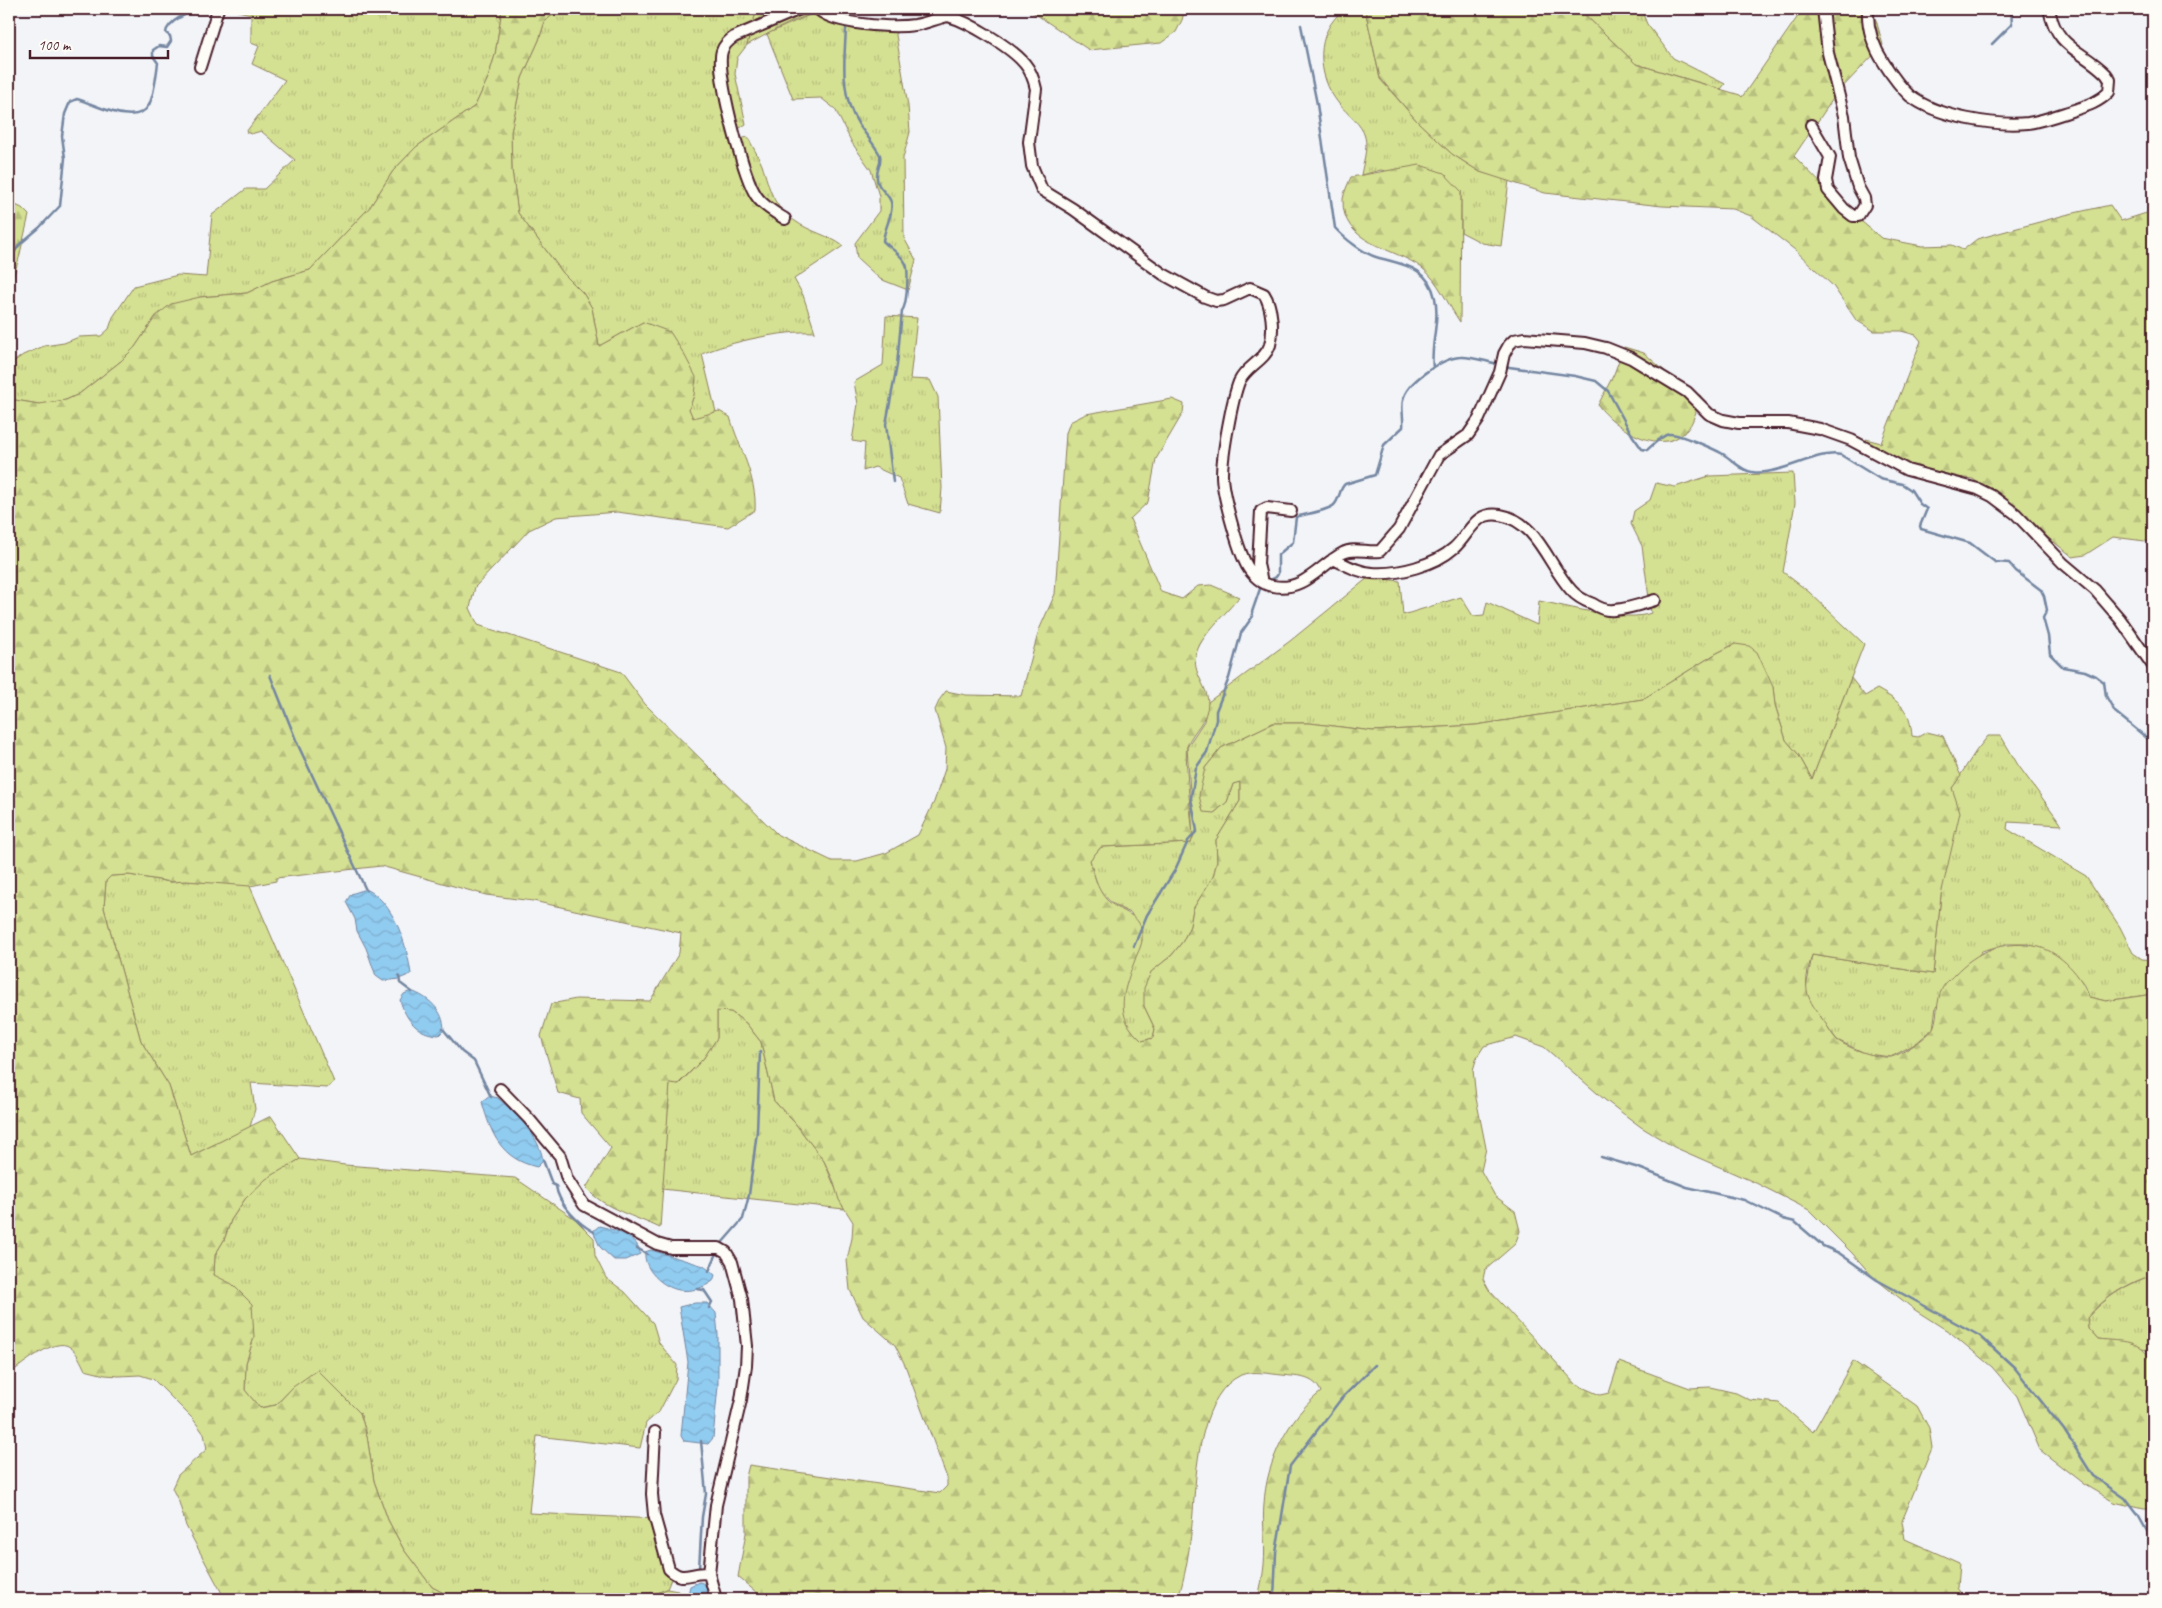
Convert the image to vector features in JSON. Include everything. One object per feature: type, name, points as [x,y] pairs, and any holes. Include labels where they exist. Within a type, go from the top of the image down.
[{"type":"street","points":[[200,67],[218,9]]},
{"type":"street","points":[[785,219],[766,206],[754,193],[751,186],[738,149],[722,76],[721,58],[726,42],[734,37],[800,9]]},
{"type":"street","points":[[818,9],[828,16],[841,20],[902,26],[925,23],[948,16],[976,29],[1006,47],[1025,63],[1036,89],[1029,142],[1032,166],[1042,190],[1081,214],[1156,270],[1206,297],[1224,300],[1250,288],[1264,294],[1269,306],[1271,343],[1267,353],[1249,368],[1239,382],[1222,475],[1226,498],[1242,555],[1251,572],[1262,582],[1274,586],[1293,585],[1314,575],[1333,559],[1350,550],[1380,552],[1405,519],[1439,455],[1468,435],[1479,419],[1500,372],[1504,354],[1514,340],[1554,339],[1606,348],[1631,358],[1687,392],[1709,414],[1723,420],[1739,423],[1788,423],[1820,429],[1851,440],[1907,470],[1978,489],[1992,496],[2016,514],[2063,563],[2095,590],[2120,619],[2153,666]]},
{"type":"street","points":[[1811,125],[1830,157],[1826,180],[1828,190],[1852,216],[1858,216],[1865,205],[1864,198],[1848,158],[1844,116],[1828,53],[1823,9]]},
{"type":"street","points":[[1868,9],[1869,27],[1878,53],[1899,84],[1911,96],[1926,105],[1958,116],[2014,123],[2050,118],[2088,106],[2098,102],[2109,92],[2110,80],[2106,74],[2061,39],[2049,9]]},
{"type":"street","points":[[1262,582],[1258,564],[1261,510],[1267,508],[1291,511]]},
{"type":"street","points":[[1333,559],[1360,571],[1373,573],[1411,568],[1445,555],[1464,538],[1481,517],[1489,514],[1500,515],[1514,519],[1525,527],[1536,539],[1571,590],[1579,598],[1600,608],[1614,610],[1655,600]]},
{"type":"street","points":[[500,1088],[560,1156],[567,1179],[584,1205],[656,1244],[671,1248],[719,1248],[726,1252],[732,1262],[743,1308],[747,1346],[741,1400],[716,1505],[709,1574],[716,1599]]},
{"type":"street","points":[[655,1432],[652,1494],[654,1515],[669,1569],[674,1574],[683,1577],[709,1574]]},
{"type":"green space","points":[[229,9],[502,9],[495,55],[488,78],[475,106],[416,147],[393,171],[370,207],[310,270],[272,281],[247,293],[200,297],[156,316],[135,347],[121,361],[79,394],[66,400],[39,404],[9,399],[9,365],[23,355],[44,346],[64,343],[79,337],[101,336],[109,329],[113,317],[134,286],[178,275],[206,277],[212,215],[246,189],[264,189],[295,160],[261,131],[251,134],[246,132],[285,80],[252,64],[259,46],[251,43],[251,14]]},
{"type":"green space","points":[[502,9],[560,9],[545,21],[539,40],[522,78],[511,132],[512,170],[518,213],[563,273],[583,293],[592,308],[599,346],[643,322],[670,332],[696,377],[694,395],[689,409],[693,418],[719,411],[730,417],[750,474],[755,498],[755,510],[728,527],[617,512],[556,517],[529,530],[475,587],[470,608],[478,625],[621,672],[645,704],[778,835],[832,861],[857,861],[886,853],[918,835],[934,802],[945,769],[946,748],[935,710],[946,691],[966,695],[1021,696],[1039,630],[1055,594],[1066,433],[1070,422],[1086,414],[1172,399],[1184,404],[1183,413],[1156,459],[1148,502],[1130,519],[1161,592],[1182,599],[1198,586],[1211,585],[1239,597],[1202,641],[1196,655],[1196,668],[1208,702],[1206,715],[1190,740],[1186,752],[1193,837],[1191,843],[1101,847],[1090,860],[1100,891],[1112,904],[1135,918],[1142,930],[1141,944],[1128,980],[1123,1002],[1127,1022],[1142,1041],[1153,1038],[1155,1029],[1144,1006],[1144,988],[1151,972],[1172,955],[1183,941],[1190,926],[1193,909],[1213,877],[1217,861],[1216,840],[1240,801],[1240,782],[1233,784],[1227,802],[1214,813],[1203,812],[1199,795],[1205,768],[1221,748],[1273,723],[1310,723],[1373,731],[1476,725],[1643,699],[1717,653],[1735,644],[1749,646],[1757,652],[1773,687],[1775,705],[1786,740],[1798,754],[1812,779],[1851,678],[1865,696],[1877,689],[1898,702],[1902,707],[1909,719],[1912,736],[1918,737],[1927,732],[1943,736],[1961,776],[1952,788],[1960,812],[1941,895],[1933,974],[1812,955],[1807,977],[1807,992],[1837,1040],[1871,1055],[1891,1057],[1901,1053],[1919,1042],[1932,1030],[1943,987],[1963,966],[1982,953],[2015,944],[2039,947],[2055,954],[2070,966],[2086,989],[2089,997],[2106,1001],[2153,994],[2153,1275],[2117,1292],[2087,1318],[2088,1328],[2098,1339],[2123,1341],[2136,1345],[2148,1355],[2153,1363],[2153,1509],[2144,1509],[2114,1502],[2085,1485],[2040,1450],[2017,1396],[1992,1367],[1951,1333],[1915,1310],[1873,1277],[1809,1210],[1756,1183],[1674,1147],[1641,1127],[1605,1100],[1544,1047],[1516,1037],[1484,1046],[1477,1057],[1473,1070],[1476,1098],[1486,1148],[1481,1171],[1495,1196],[1515,1211],[1520,1231],[1515,1244],[1485,1270],[1483,1279],[1489,1290],[1577,1385],[1600,1395],[1609,1393],[1619,1362],[1690,1388],[1710,1387],[1736,1393],[1750,1400],[1779,1403],[1813,1432],[1853,1361],[1917,1406],[1929,1428],[1932,1448],[1902,1521],[1905,1539],[1959,1563],[1957,1588],[1965,1599],[1258,1599],[1264,1565],[1264,1512],[1269,1473],[1274,1457],[1289,1428],[1298,1414],[1321,1392],[1314,1383],[1305,1378],[1256,1373],[1241,1375],[1228,1384],[1210,1412],[1200,1448],[1189,1549],[1178,1599],[821,1599],[814,1596],[762,1597],[738,1577],[746,1533],[746,1477],[749,1465],[940,1493],[947,1486],[947,1478],[905,1365],[895,1345],[863,1317],[850,1290],[847,1260],[852,1238],[853,1222],[839,1200],[833,1180],[824,1161],[795,1123],[774,1101],[761,1042],[746,1023],[731,1012],[717,1011],[717,1038],[703,1059],[678,1084],[670,1083],[660,1228],[611,1207],[586,1188],[611,1148],[581,1113],[580,1099],[558,1093],[541,1036],[551,1004],[576,999],[650,1001],[679,953],[681,933],[533,901],[486,895],[381,866],[276,878],[276,881],[250,886],[186,881],[171,882],[129,875],[111,876],[106,881],[104,908],[141,1041],[169,1086],[191,1156],[271,1116],[300,1159],[266,1179],[245,1199],[231,1220],[224,1240],[215,1255],[214,1275],[232,1284],[252,1304],[254,1337],[246,1363],[245,1390],[260,1408],[276,1405],[293,1387],[317,1370],[360,1413],[367,1436],[374,1481],[388,1520],[404,1550],[432,1587],[455,1599],[225,1599],[186,1526],[179,1502],[172,1488],[178,1475],[207,1449],[204,1434],[193,1419],[153,1379],[140,1375],[105,1375],[85,1370],[75,1352],[70,1347],[64,1345],[48,1348],[9,1374],[9,399],[39,404],[66,400],[79,394],[121,361],[135,347],[156,316],[171,304],[200,297],[247,293],[272,281],[310,270],[370,207],[393,171],[416,147],[475,106],[488,78],[495,55]]},
{"type":"green space","points":[[560,9],[757,9],[747,45],[737,58],[735,74],[746,124],[737,130],[740,139],[748,137],[762,165],[773,196],[781,209],[801,225],[843,246],[794,279],[803,295],[815,332],[788,333],[757,338],[726,345],[702,354],[716,412],[693,419],[689,409],[694,395],[643,322],[599,346],[592,308],[583,293],[563,273],[518,213],[512,170],[511,132],[522,78],[539,40],[545,21]]},
{"type":"green space","points":[[757,9],[831,9],[799,19],[747,45]]},
{"type":"green space","points":[[823,9],[832,9],[840,16],[895,29],[908,106],[910,132],[903,158],[904,238],[916,260],[908,290],[880,279],[857,258],[855,243],[879,211],[879,196],[871,170],[852,143],[835,109],[821,98],[793,99],[767,34]]},
{"type":"green space","points":[[1028,9],[1185,9],[1176,32],[1161,43],[1089,50]]},
{"type":"green space","points":[[1345,9],[1365,9],[1380,79],[1417,121],[1452,154],[1480,172],[1509,180],[1501,246],[1482,243],[1461,232],[1461,191],[1381,170],[1361,175],[1365,156],[1365,137],[1358,123],[1331,93],[1323,67],[1323,41],[1335,18]]},
{"type":"green space","points":[[1365,9],[1579,9],[1636,64],[1742,97],[1803,9],[1868,9],[1876,20],[1883,45],[1837,93],[1794,156],[1841,204],[1881,238],[1922,246],[1952,245],[1963,250],[1977,239],[2110,205],[2121,221],[2153,211],[2153,542],[2113,537],[2085,555],[2073,557],[1973,479],[1918,472],[1871,452],[1866,439],[1881,443],[1921,341],[1916,335],[1901,331],[1874,331],[1856,320],[1833,286],[1795,250],[1751,216],[1733,209],[1662,206],[1545,193],[1480,172],[1452,154],[1417,121],[1380,78]]},
{"type":"green space","points":[[1579,9],[1641,9],[1647,24],[1673,58],[1725,84],[1721,89],[1636,64]]},
{"type":"green space","points":[[1420,165],[1444,173],[1461,191],[1460,322],[1428,273],[1411,261],[1360,236],[1351,226],[1345,214],[1343,199],[1351,177]]},
{"type":"green space","points":[[9,202],[22,208],[29,215],[9,292]]},
{"type":"green space","points":[[886,316],[917,318],[910,379],[930,380],[938,397],[942,488],[940,513],[908,504],[899,478],[875,467],[863,471],[865,443],[852,441],[858,404],[854,382],[883,365]]},
{"type":"green space","points":[[1624,347],[1644,353],[1675,380],[1701,396],[1691,425],[1685,432],[1674,439],[1663,441],[1650,440],[1638,436],[1615,422],[1598,405],[1614,374]]},
{"type":"green space","points":[[1793,473],[1795,503],[1783,572],[1809,592],[1864,644],[1812,779],[1798,754],[1786,740],[1775,705],[1773,687],[1735,644],[1717,653],[1643,699],[1476,725],[1373,731],[1310,723],[1273,723],[1221,748],[1205,768],[1214,813],[1227,802],[1233,784],[1240,781],[1240,801],[1216,840],[1217,861],[1213,877],[1193,909],[1190,926],[1183,941],[1172,955],[1151,972],[1144,1006],[1155,1029],[1153,1038],[1142,1041],[1133,1032],[1123,1016],[1122,1004],[1128,976],[1142,940],[1131,913],[1114,904],[1099,887],[1090,860],[1101,847],[1191,843],[1193,837],[1187,747],[1204,721],[1208,702],[1290,641],[1369,577],[1400,581],[1403,615],[1461,597],[1473,616],[1484,615],[1487,602],[1537,625],[1539,601],[1612,615],[1640,616],[1651,613],[1642,546],[1631,524],[1634,511],[1650,500],[1656,483],[1675,487],[1709,476]]},
{"type":"green space","points":[[1988,736],[2001,736],[2018,765],[2062,825],[2008,822],[2007,829],[2086,876],[2120,927],[2133,953],[2142,959],[2153,960],[2153,994],[2106,1001],[2089,997],[2085,985],[2060,958],[2028,944],[2006,944],[1982,951],[1936,1007],[1933,1029],[1915,1044],[1891,1057],[1867,1054],[1837,1040],[1809,1001],[1806,989],[1812,955],[1933,974],[1941,895],[1955,800],[1952,788]]},
{"type":"green space","points":[[129,875],[171,882],[249,884],[334,1082],[327,1088],[251,1083],[255,1109],[250,1127],[191,1156],[169,1086],[141,1041],[104,908],[106,881],[111,876]]},
{"type":"green space","points":[[717,1010],[731,1012],[746,1023],[761,1042],[774,1101],[795,1123],[824,1161],[844,1209],[662,1189],[670,1082],[679,1084],[703,1059],[717,1038]]},
{"type":"green space","points":[[300,1159],[345,1165],[515,1178],[575,1219],[594,1238],[595,1256],[606,1278],[625,1292],[653,1323],[659,1343],[677,1365],[676,1379],[659,1412],[646,1423],[640,1448],[537,1436],[529,1513],[658,1519],[660,1538],[671,1579],[667,1589],[641,1599],[455,1599],[432,1587],[404,1550],[388,1520],[374,1481],[367,1436],[360,1413],[293,1387],[276,1405],[259,1408],[245,1390],[246,1363],[254,1337],[214,1275],[215,1255],[224,1240],[231,1220],[245,1199],[265,1179]]},
{"type":"green space","points":[[2153,1275],[2153,1363],[2146,1350],[2098,1339],[2088,1328],[2087,1318],[2117,1292]]},
{"type":"green space","points":[[667,1589],[678,1591],[680,1599],[641,1599]]},
{"type":"water","points":[[366,889],[376,895],[384,904],[398,926],[411,974],[399,979],[383,981],[376,976],[366,948],[357,931],[355,919],[346,902],[351,894]]},
{"type":"water","points":[[411,991],[429,1001],[438,1010],[444,1030],[439,1035],[424,1032],[409,1020],[400,1000],[404,994]]},
{"type":"water","points":[[490,1096],[498,1098],[505,1104],[532,1134],[541,1152],[543,1161],[537,1167],[514,1158],[499,1144],[489,1125],[482,1102]]},
{"type":"water","points":[[599,1226],[631,1238],[639,1248],[640,1254],[626,1260],[614,1260],[600,1247],[593,1231]]},
{"type":"water","points":[[651,1250],[704,1266],[715,1275],[713,1281],[693,1290],[679,1290],[666,1285],[650,1271],[647,1265],[645,1252]]},
{"type":"water","points":[[695,1303],[707,1303],[716,1313],[718,1386],[713,1438],[708,1444],[684,1441],[681,1436],[688,1362],[679,1307]]},
{"type":"water","points":[[699,1582],[706,1584],[709,1599],[687,1599],[690,1586]]},
{"type":"waterway","points":[[9,264],[11,257],[20,244],[60,206],[65,158],[62,136],[65,114],[70,102],[77,99],[125,115],[143,112],[149,105],[155,84],[158,63],[153,56],[153,50],[159,46],[167,47],[171,41],[170,36],[166,33],[167,29],[174,21],[200,9]]},
{"type":"waterway","points":[[849,13],[850,9]]},
{"type":"waterway","points":[[1992,44],[2012,24],[2011,9]]},
{"type":"waterway","points":[[1301,25],[1317,104],[1335,228],[1348,241],[1365,252],[1413,268],[1427,279],[1432,287],[1436,307],[1433,368]]},
{"type":"waterway","points":[[846,29],[846,91],[853,114],[880,155],[877,182],[888,196],[892,207],[883,241],[902,258],[907,268],[906,296],[902,311],[897,365],[886,424],[893,482]]},
{"type":"waterway","points":[[1268,581],[1278,574],[1278,555],[1293,542],[1296,517],[1331,507],[1336,503],[1345,484],[1375,475],[1384,445],[1403,427],[1403,400],[1406,393],[1418,379],[1435,366],[1453,358],[1468,357],[1494,363]]},
{"type":"waterway","points":[[1509,367],[1575,376],[1596,381],[1608,391],[1632,435],[1642,449],[1647,450],[1663,437],[1674,434],[1727,456],[1740,467],[1752,472],[1774,471],[1821,456],[1841,455],[1880,479],[1902,484],[1911,490],[1920,504],[1927,509],[1920,526],[1921,529],[1970,543],[1995,562],[2009,563],[2016,571],[2041,590],[2047,610],[2043,618],[2050,654],[2063,667],[2085,671],[2104,682],[2106,696],[2115,712],[2153,743]]},
{"type":"waterway","points":[[1134,946],[1147,915],[1175,870],[1188,841],[1197,831],[1191,798],[1196,768],[1207,752],[1216,720],[1216,711],[1229,678],[1241,633],[1253,616],[1252,612],[1261,586]]},
{"type":"waterway","points":[[270,675],[298,745],[366,890]]},
{"type":"waterway","points":[[399,976],[400,983],[412,992]]},
{"type":"waterway","points":[[443,1029],[462,1052],[474,1061],[491,1097]]},
{"type":"waterway","points":[[722,1243],[743,1219],[749,1195],[757,1131],[760,1052]]},
{"type":"waterway","points":[[1601,1157],[1639,1168],[1687,1187],[1744,1200],[1783,1219],[1795,1222],[1823,1246],[1839,1253],[1877,1280],[1980,1336],[2014,1367],[2064,1430],[2093,1476],[2125,1498],[2138,1515],[2148,1533],[2149,1543],[2153,1549]]},
{"type":"waterway","points":[[543,1160],[552,1184],[556,1186],[565,1206],[576,1219],[594,1232]]},
{"type":"waterway","points":[[637,1248],[647,1254]]},
{"type":"waterway","points":[[709,1271],[718,1251]]},
{"type":"waterway","points":[[697,1289],[704,1290],[712,1302],[709,1308]]},
{"type":"waterway","points":[[1274,1599],[1276,1553],[1290,1466],[1341,1399],[1375,1365]]},
{"type":"waterway","points":[[699,1569],[702,1517],[706,1494],[701,1441]]}]
